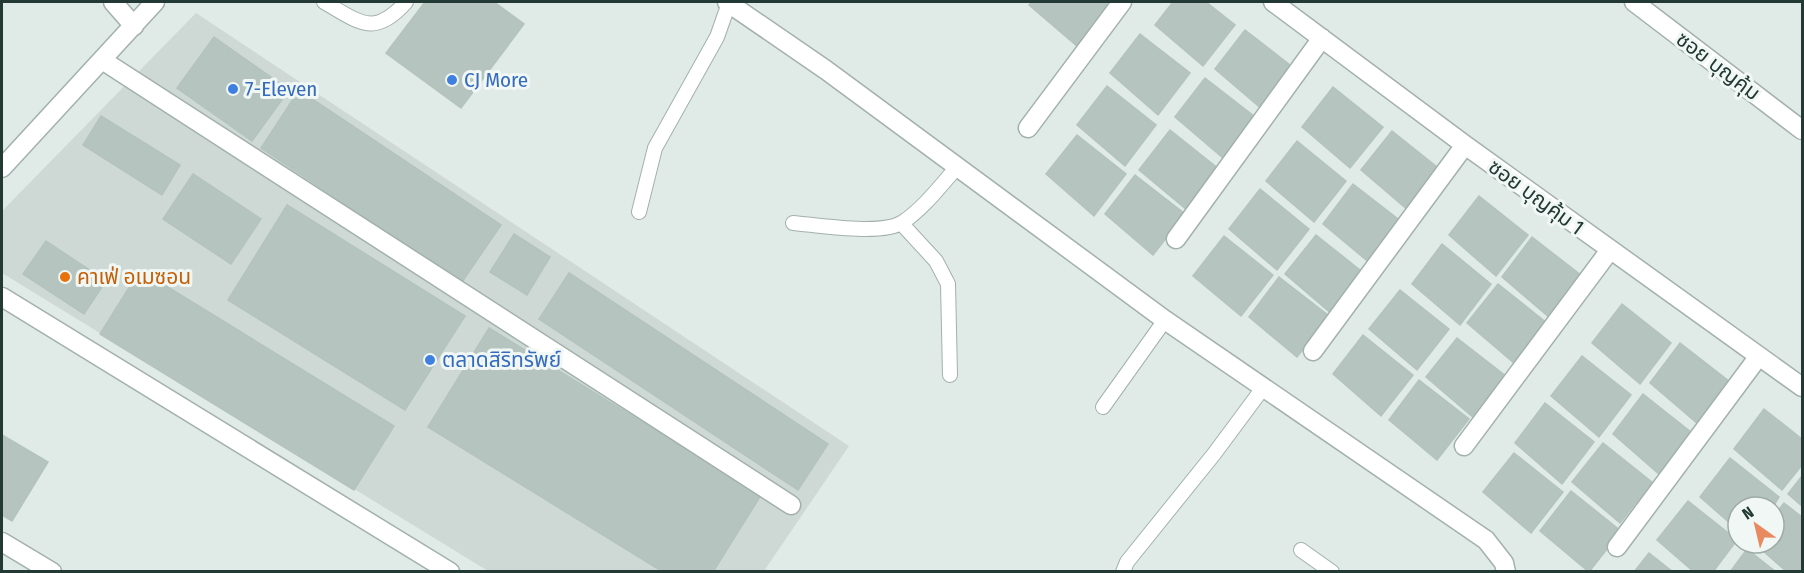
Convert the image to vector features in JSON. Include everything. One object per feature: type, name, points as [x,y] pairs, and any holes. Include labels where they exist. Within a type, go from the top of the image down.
[{"type":"street","points":[[113,2],[134,26]]},
{"type":"street","points":[[2,168],[155,2]]},
{"type":"street","points":[[728,2],[958,166],[1166,320],[1263,388],[1413,487],[1486,540],[1504,563],[1506,572]]},
{"type":"street","points":[[1028,128],[1122,2]]},
{"type":"street","name":"ซอย บุญคุ้ม 1","points":[[1273,2],[1610,250],[1803,387]]},
{"type":"street","name":"ซอย บุญคุ้ม","points":[[1634,2],[1803,130]]},
{"type":"street","points":[[1176,239],[1322,38]]},
{"type":"street","points":[[102,60],[791,505]]},
{"type":"street","points":[[1313,351],[1466,145]]},
{"type":"street","points":[[1464,446],[1610,250]]},
{"type":"street","points":[[2,297],[450,572]]},
{"type":"street","points":[[1617,548],[1759,356]]},
{"type":"street","points":[[2,542],[52,572]]},
{"type":"lane","points":[[324,2],[361,24],[377,23],[395,14],[406,2]]},
{"type":"lane","points":[[639,212],[655,148],[717,37],[728,2]]},
{"type":"lane","points":[[793,223],[877,228],[901,223],[937,190],[958,166]]},
{"type":"lane","points":[[901,223],[936,261],[948,284],[950,375]]},
{"type":"lane","points":[[1102,407],[1166,320]]},
{"type":"lane","points":[[1123,572],[1127,562],[1215,454],[1263,388]]},
{"type":"lane","points":[[1301,550],[1332,572]]},
{"type":"shaded area","name":"ตลาดสิริทรัพย์","points":[[196,13],[849,446],[764,571],[488,571],[2,273],[2,211]]},
{"type":"building","name":"CJ More","points":[[425,2],[494,2],[524,24],[461,108],[386,53]]},
{"type":"building","points":[[1032,2],[1105,2],[1109,6],[1078,47],[1029,5]]},
{"type":"building","points":[[1173,2],[1206,2],[1235,25],[1203,66],[1155,25]]},
{"type":"building","points":[[1245,30],[1295,69],[1263,110],[1215,69]]},
{"type":"building","points":[[1140,34],[1190,73],[1158,115],[1110,73]]},
{"type":"building","name":"7-Eleven","points":[[214,37],[289,90],[252,141],[177,88]]},
{"type":"building","points":[[1205,78],[1255,117],[1223,158],[1175,117]]},
{"type":"building","points":[[1107,86],[1156,125],[1125,166],[1077,125]]},
{"type":"building","points":[[1333,87],[1383,127],[1350,168],[1302,127]]},
{"type":"building","points":[[299,90],[501,225],[462,282],[261,148]]},
{"type":"building","points":[[101,116],[180,165],[162,195],[83,145]]},
{"type":"building","points":[[1170,130],[1219,169],[1187,210],[1139,170]]},
{"type":"building","points":[[1392,131],[1441,170],[1409,211],[1361,170]]},
{"type":"building","points":[[1077,135],[1126,174],[1094,216],[1046,174]]},
{"type":"building","points":[[1297,141],[1346,181],[1314,222],[1266,181]]},
{"type":"building","points":[[193,174],[261,219],[231,264],[163,219]]},
{"type":"building","points":[[1135,175],[1185,214],[1153,255],[1105,214]]},
{"type":"building","points":[[1353,184],[1403,223],[1371,264],[1323,224]]},
{"type":"building","points":[[1260,189],[1309,229],[1277,270],[1229,229]]},
{"type":"building","points":[[1479,196],[1528,235],[1496,276],[1449,235]]},
{"type":"building","points":[[287,205],[465,316],[405,410],[228,300]]},
{"type":"building","points":[[514,234],[550,257],[527,295],[490,272]]},
{"type":"building","points":[[1316,235],[1365,274],[1333,315],[1285,274]]},
{"type":"building","points":[[1224,236],[1273,275],[1241,316],[1193,276]]},
{"type":"building","points":[[1532,237],[1582,276],[1550,318],[1502,277]]},
{"type":"building","name":"คาเฟ่ อเมซอน","points":[[46,241],[106,281],[84,314],[23,274]]},
{"type":"building","points":[[1442,244],[1491,284],[1460,325],[1412,284]]},
{"type":"building","points":[[140,270],[394,426],[354,490],[100,334]]},
{"type":"building","points":[[569,273],[828,444],[798,490],[539,319]]},
{"type":"building","points":[[1279,277],[1329,316],[1297,357],[1249,317]]},
{"type":"building","points":[[1498,284],[1547,323],[1515,364],[1467,323]]},
{"type":"building","points":[[1400,290],[1449,329],[1417,370],[1369,329]]},
{"type":"building","points":[[1622,304],[1671,343],[1640,384],[1592,343]]},
{"type":"building","points":[[489,328],[761,495],[713,572],[663,572],[428,427]]},
{"type":"building","points":[[1363,335],[1413,375],[1381,416],[1333,374]]},
{"type":"building","points":[[1457,338],[1507,377],[1475,419],[1426,377]]},
{"type":"building","points":[[1680,343],[1730,382],[1698,424],[1650,383]]},
{"type":"building","points":[[1582,356],[1631,395],[1599,437],[1551,396]]},
{"type":"building","points":[[1419,380],[1469,419],[1437,460],[1389,420]]},
{"type":"building","points":[[1643,394],[1692,433],[1660,475],[1613,434]]},
{"type":"building","points":[[1545,403],[1594,442],[1562,484],[1515,443]]},
{"type":"building","points":[[1764,409],[1802,439],[1802,465],[1782,490],[1734,449]]},
{"type":"building","points":[[2,435],[48,462],[12,521],[2,515]]},
{"type":"building","points":[[1603,443],[1652,482],[1620,523],[1572,482]]},
{"type":"building","points":[[1514,453],[1563,492],[1531,533],[1483,492]]},
{"type":"building","points":[[1730,458],[1776,495],[1726,495],[1726,520],[1700,497]]},
{"type":"building","points":[[1802,476],[1802,506],[1788,494]]},
{"type":"building","points":[[1571,491],[1621,531],[1589,572],[1540,531]]},
{"type":"building","points":[[1688,501],[1726,531],[1726,555],[1713,572],[1694,572],[1657,540]]},
{"type":"building","points":[[1786,505],[1802,517],[1802,572],[1787,572],[1768,555],[1786,555]]},
{"type":"building","points":[[1649,553],[1673,572],[1634,572]]},
{"type":"building","points":[[1743,555],[1755,555],[1776,572],[1730,572]]},
{"type":"place","name":"CJ More","points":[[452,80]]},
{"type":"place","name":"7-Eleven","points":[[233,89]]},
{"type":"place","name":"คาเฟ่ อเมซอน","points":[[65,277]]},
{"type":"place","name":"ตลาดสิริทรัพย์","points":[[430,360]]}]
